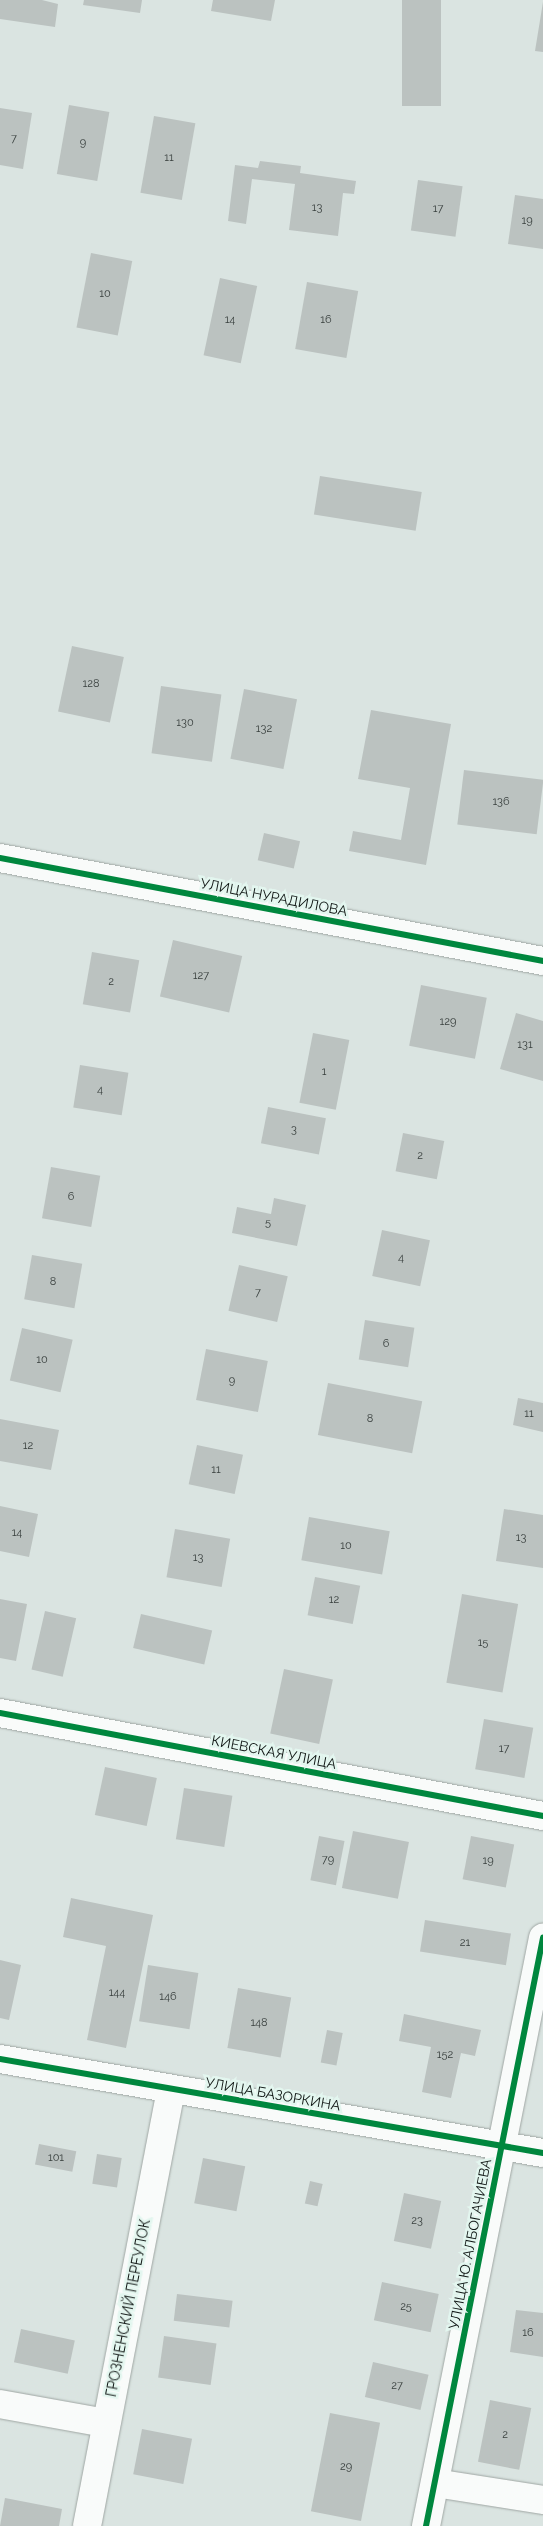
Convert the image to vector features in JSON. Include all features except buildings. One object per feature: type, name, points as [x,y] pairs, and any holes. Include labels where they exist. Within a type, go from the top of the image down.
[{"type":"street","name":"УЛИЦА НУРАДИЛОВА","points":[[0,858],[543,961]]},
{"type":"street","name":"КИЕВСКАЯ УЛИЦА","points":[[0,1713],[543,1816]]},
{"type":"street","name":"УЛИЦА Ю. АЛБОГАЧИЕВА","points":[[426,2526],[543,1938]]},
{"type":"street","name":"УЛИЦА БАЗОРКИНА","points":[[0,2059],[543,2153]]},
{"type":"street","name":"ГРОЗНЕНСКИЙ ПЕРЕУЛОК","points":[[87,2526],[171,2090]]},
{"type":"street","points":[[0,2404],[106,2423]]},
{"type":"street","points":[[435,2483],[543,2500]]},
{"type":"cycle path","points":[[0,858],[543,961]]},
{"type":"cycle path","points":[[0,1713],[543,1816]]},
{"type":"cycle path","points":[[426,2526],[543,1938]]},
{"type":"cycle path","points":[[0,2059],[543,2153]]}]
